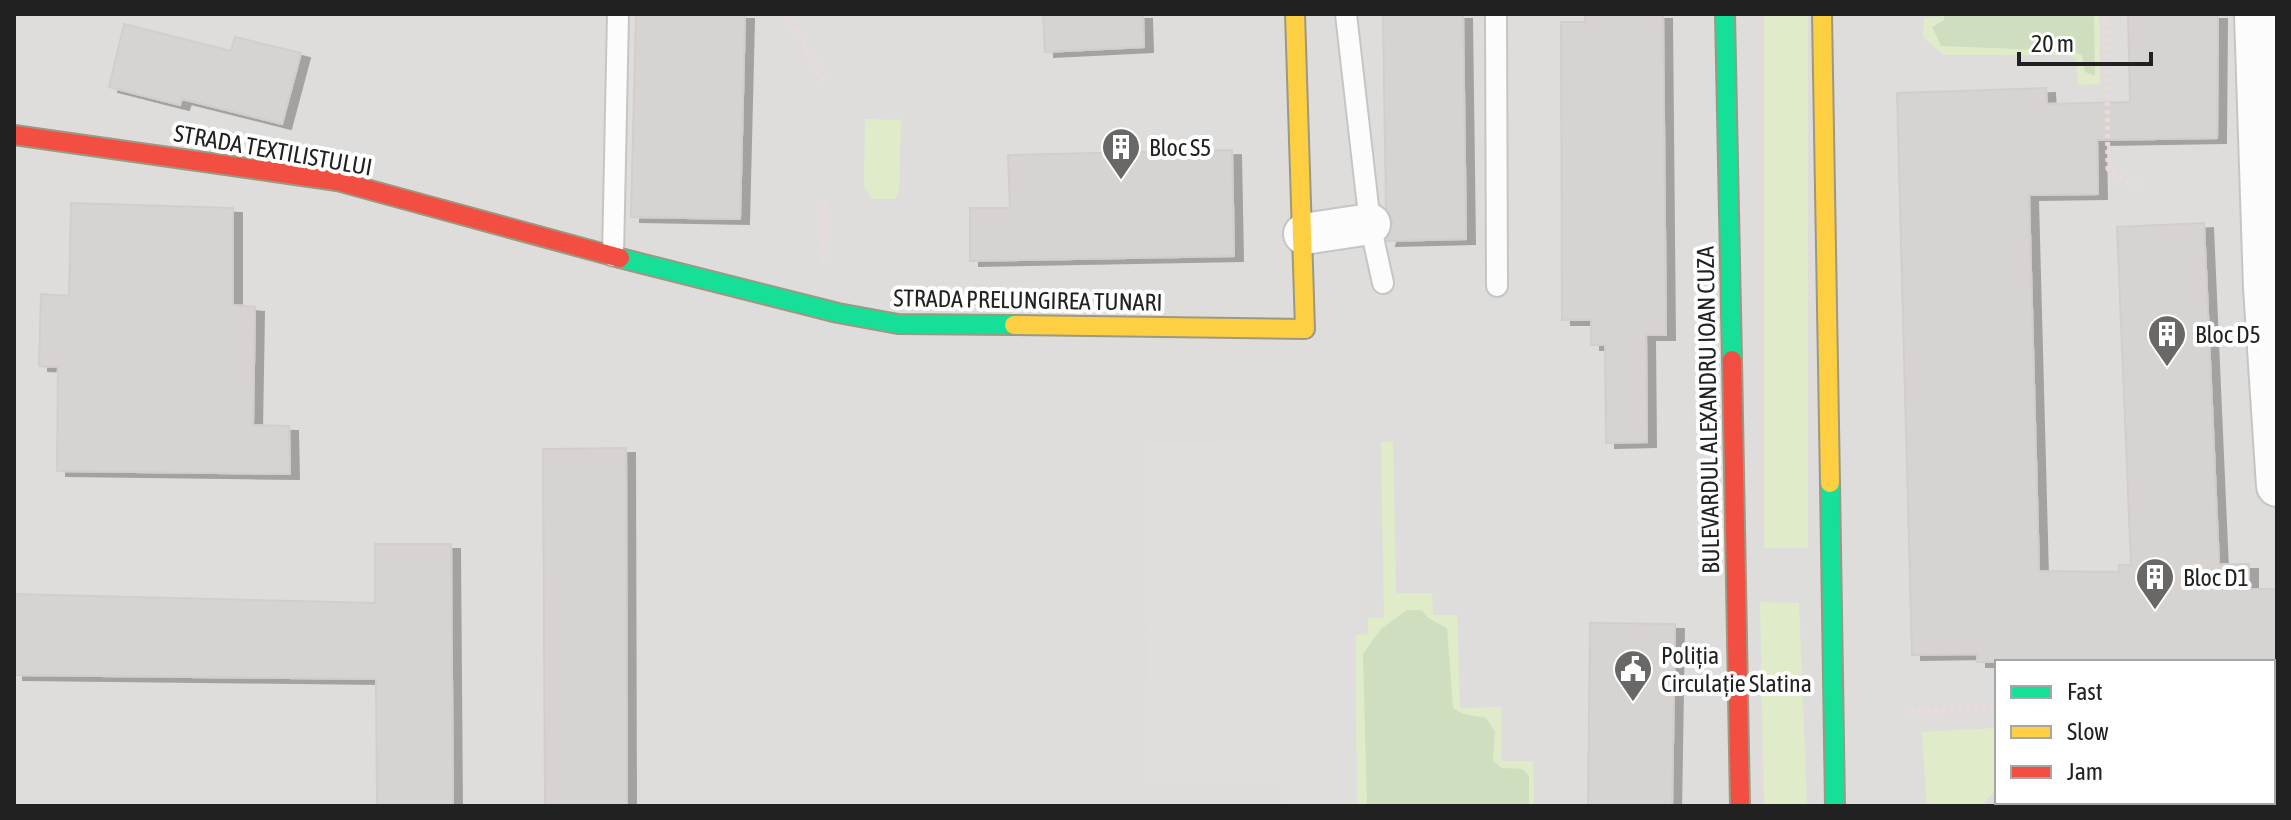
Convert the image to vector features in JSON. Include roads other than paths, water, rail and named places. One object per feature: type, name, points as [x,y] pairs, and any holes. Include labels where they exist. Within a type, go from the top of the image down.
[{"type":"street","points":[[1295,14],[1304,234],[1370,224]]},
{"type":"street","name":"BULEVARDUL ALEXANDRU IOAN CUZA","points":[[1725,14],[1740,806]]},
{"type":"street","points":[[1822,14],[1835,806]]},
{"type":"street","points":[[2255,14],[2277,486]]},
{"type":"street","name":"STRADA TEXTILISTULUI","points":[[14,135],[337,181],[613,256]]},
{"type":"street","name":"STRADA PRELUNGIREA TUNARI","points":[[613,256],[898,324],[1305,329],[1304,234]]},
{"type":"lane","points":[[613,256],[618,14]]},
{"type":"lane","points":[[1346,14],[1370,224],[1383,283]]},
{"type":"lane","points":[[1496,14],[1497,286]]},
{"type":"place","name":"Bloc S5","points":[[1121,181]]},
{"type":"place","name":"Bloc D5","points":[[2167,368]]},
{"type":"place","name":"Bloc D1","points":[[2155,611]]},
{"type":"place","name":"Poliția Circulație Slatina","points":[[1633,703]]}]
